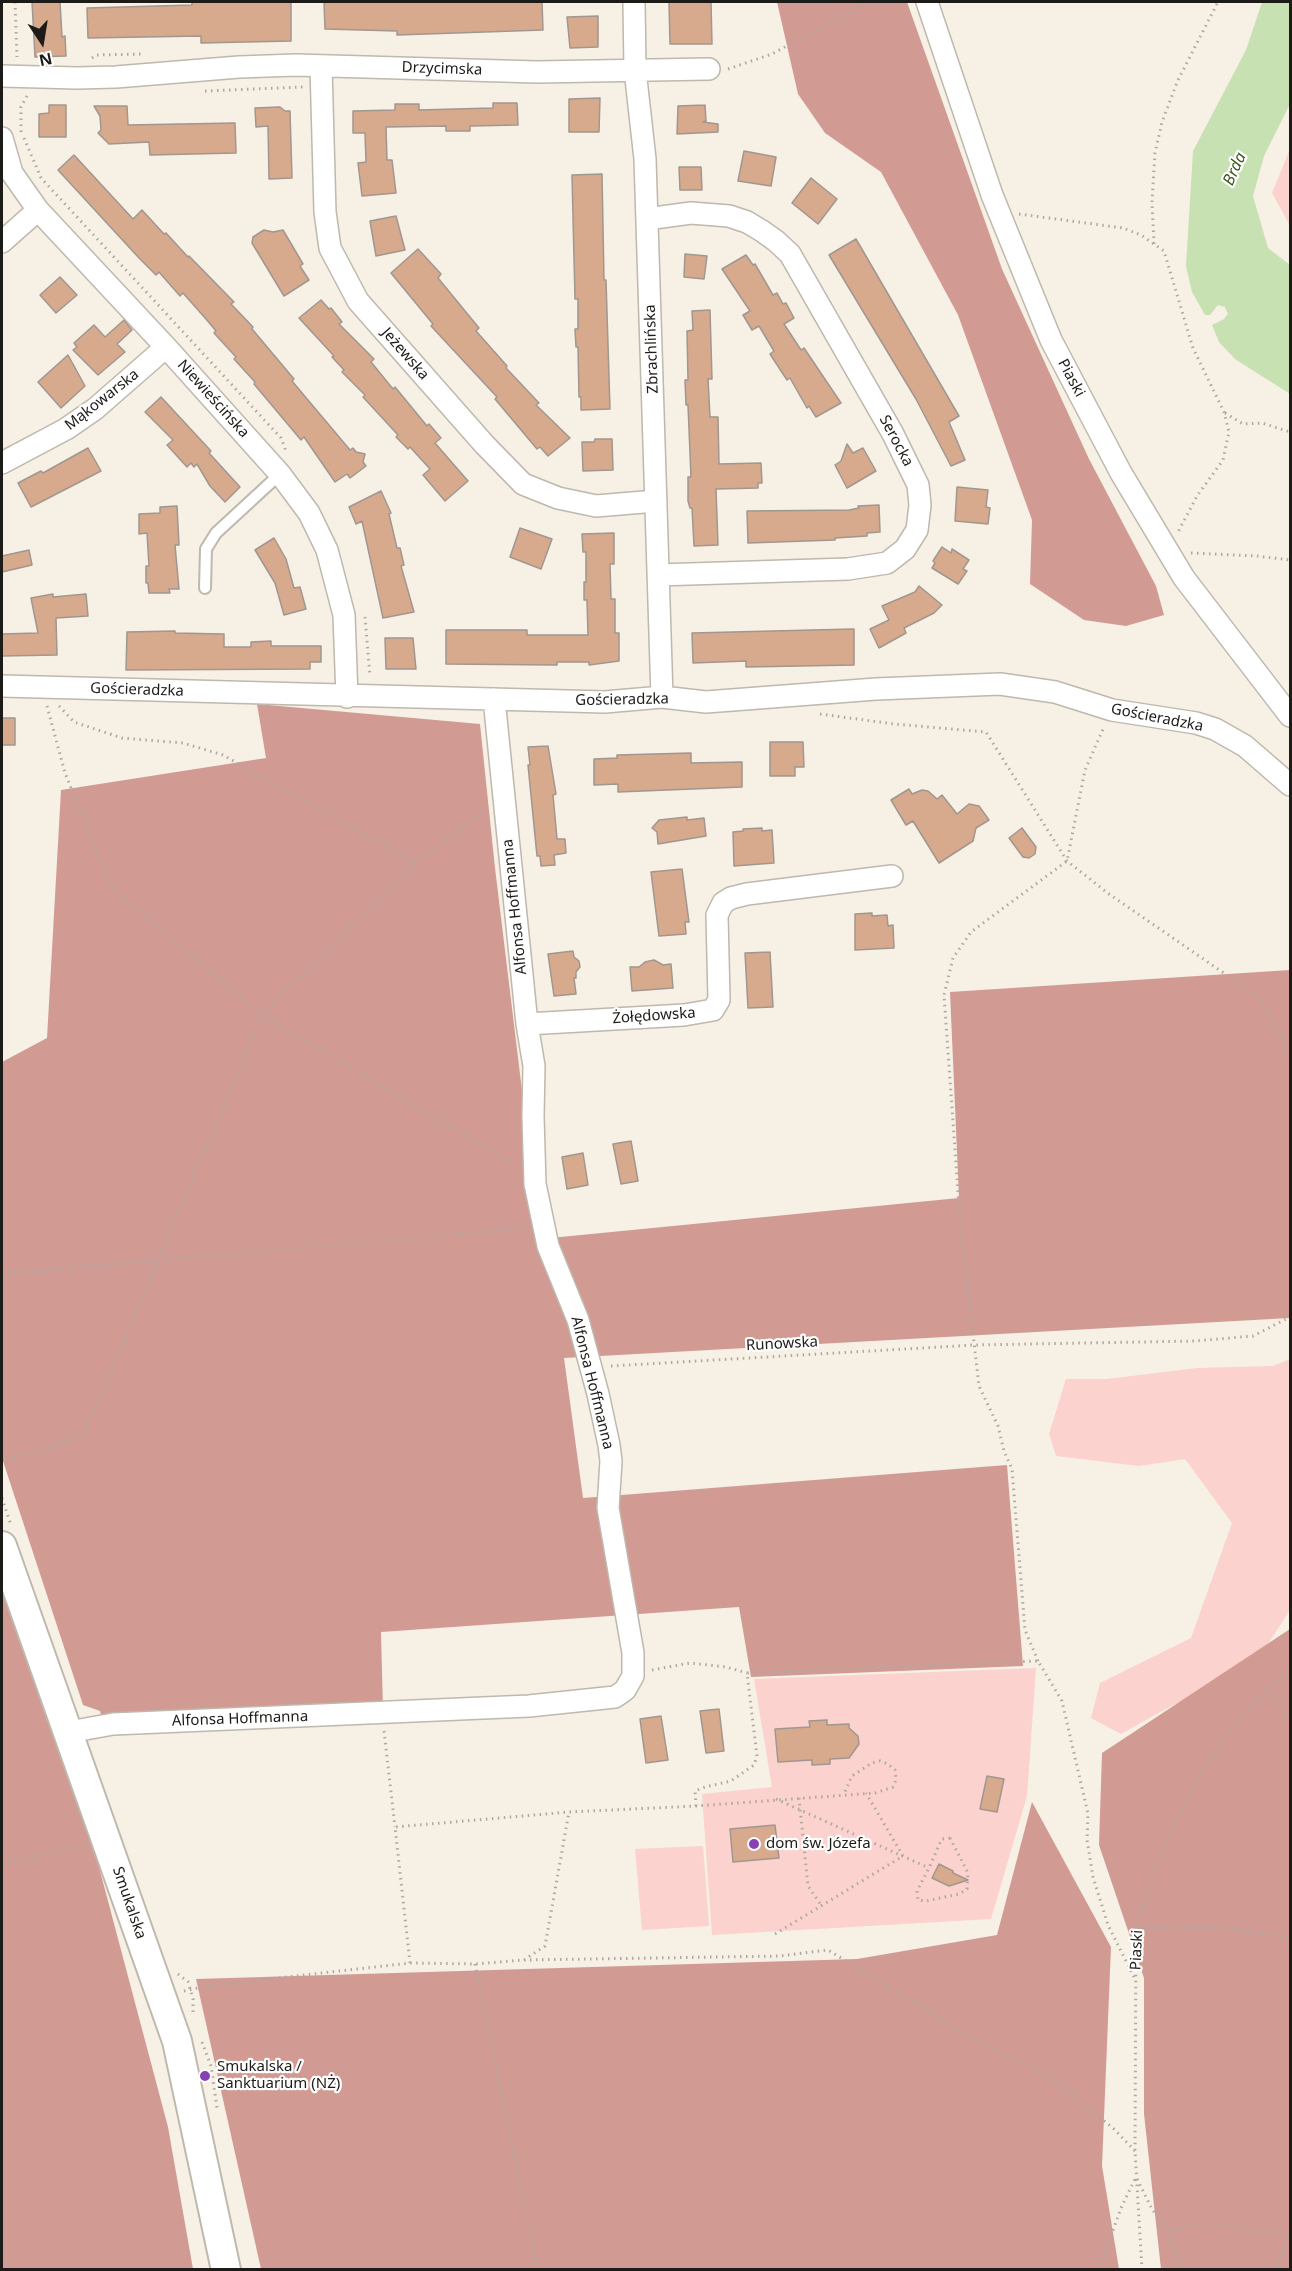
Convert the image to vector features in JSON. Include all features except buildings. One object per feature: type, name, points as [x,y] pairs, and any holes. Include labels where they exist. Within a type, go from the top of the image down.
[{"type":"street","name":"Zbrachlińska","points":[[634,2],[635,70],[645,159],[662,697]]},
{"type":"street","name":"Piaski","points":[[927,2],[998,212],[1051,340],[1121,473],[1184,578],[1290,716]]},
{"type":"street","name":"Drzycimska","points":[[2,76],[77,78],[239,67],[321,66],[537,72],[709,69]]},
{"type":"street","name":"Jeżewska","points":[[321,66],[325,212],[330,248],[358,301],[484,444],[523,484],[558,498],[596,506],[656,501]]},
{"type":"street","name":"Niewieścińska","points":[[2,138],[12,173],[38,210],[280,474],[309,513],[327,550],[344,615],[347,697]]},
{"type":"street","points":[[2,242],[38,210]]},
{"type":"street","name":"Serocka","points":[[647,219],[691,213],[729,216],[747,222],[762,231],[790,254],[893,434],[918,485],[920,506],[917,530],[905,549],[887,563],[848,569],[658,574]]},
{"type":"street","name":"Mąkowarska","points":[[2,463],[66,429],[95,409],[166,347]]},
{"type":"street","name":"Gościeradzka","points":[[2,686],[347,697],[605,702],[662,697],[706,702],[876,689],[1000,684],[1056,692],[1112,710],[1196,723],[1215,729],[1245,746],[1290,785]]},
{"type":"street","name":"Alfonsa Hoffmanna","points":[[69,1732],[113,1724],[529,1706],[615,1697],[625,1690],[633,1676],[633,1653],[608,1508],[611,1461],[609,1445],[578,1320],[548,1246],[534,1176],[534,1066],[527,1024],[494,699]]},
{"type":"street","name":"Żołędowska","points":[[527,1024],[684,1015],[713,1010],[719,1000],[717,915],[723,903],[731,898],[747,894],[892,876]]},
{"type":"street","name":"Smukalska","points":[[2,1545],[177,2041],[226,2270]]},
{"type":"lane","points":[[205,588],[206,549],[216,533],[280,474]]},
{"type":"path","points":[[15,2],[19,63]]},
{"type":"path","points":[[709,69],[730,69],[772,54],[866,2]]},
{"type":"path","points":[[1154,244],[1152,202],[1155,153],[1162,122],[1178,80],[1218,2]]},
{"type":"path","points":[[194,91],[322,88]]},
{"type":"path","points":[[35,94],[27,96],[21,106],[21,133],[41,178],[281,438],[286,452]]},
{"type":"path","points":[[998,212],[1123,228],[1141,235],[1164,251],[1193,348],[1224,412],[1229,432],[1223,460],[1197,496],[1167,551],[1290,560]]},
{"type":"path","points":[[1224,412],[1244,424],[1262,423],[1290,432]]},
{"type":"path","points":[[364,612],[370,697]]},
{"type":"path","points":[[42,687],[74,722],[122,738],[183,742],[223,755],[415,862]]},
{"type":"path","points":[[42,687],[64,773],[106,874],[119,894],[262,1015],[534,1176]]},
{"type":"path","points":[[1112,710],[1085,770],[1067,861],[971,932],[952,957],[944,995],[960,1220],[979,1386],[998,1426],[1004,1451],[1012,1469],[1025,1630],[1038,1661],[1062,1701],[1088,1814],[1087,1840],[1093,1877],[1108,1925],[1136,1981]]},
{"type":"path","points":[[811,712],[894,724],[987,732],[1067,861],[1109,894],[1260,998],[1290,1052]]},
{"type":"path","points":[[2,1460],[46,1449],[84,1435],[262,1015],[415,862],[504,796]]},
{"type":"path","points":[[2,1274],[544,1226]]},
{"type":"path","name":"Runowska","points":[[591,1367],[974,1345],[1195,1341],[1254,1336],[1290,1317]]},
{"type":"path","points":[[633,1676],[667,1666],[690,1663],[726,1667],[747,1673],[1038,1661]]},
{"type":"path","name":"Piaski","points":[[1099,2270],[1121,2208],[1136,2178],[1136,1928],[1156,1866],[1178,1816],[1224,1738],[1267,1688],[1290,1671]]},
{"type":"path","points":[[696,1806],[695,1791],[731,1781],[754,1765],[757,1756],[747,1673]]},
{"type":"path","points":[[1267,1688],[1290,1718]]},
{"type":"path","points":[[381,1713],[410,1963]]},
{"type":"path","points":[[395,1827],[569,1812],[696,1806],[875,1793],[893,1787],[896,1780],[895,1770],[879,1761],[872,1763],[852,1776],[844,1794]]},
{"type":"path","points":[[866,1793],[903,1856]]},
{"type":"path","points":[[799,1797],[808,1886],[822,1905]]},
{"type":"path","points":[[774,1799],[929,1869]]},
{"type":"path","points":[[524,1960],[545,1946],[569,1812]]},
{"type":"path","points":[[2,1863],[107,1838]]},
{"type":"path","points":[[950,1838],[968,1873],[967,1889],[959,1894],[926,1901],[918,1900],[916,1891],[929,1869],[942,1839],[950,1838]]},
{"type":"path","points":[[775,1934],[903,1856]]},
{"type":"path","points":[[1136,1928],[1227,1928],[1290,1938]]},
{"type":"path","points":[[162,1996],[190,1990],[410,1963],[475,1964],[524,1960],[780,1956],[828,1950],[982,2044],[1043,2072],[1113,2128],[1135,2151]]},
{"type":"path","points":[[475,1964],[538,2270]]},
{"type":"path","points":[[188,1982],[193,1999]]},
{"type":"path","points":[[1136,2178],[1152,2210],[1168,2232],[1181,2270]]},
{"type":"path","points":[[1136,2178],[1142,2270]]},
{"type":"path","points":[[1168,2232],[1196,2224],[1214,2224],[1290,2236],[1275,2270]]},
{"type":"shaded area","points":[[777,2],[907,2],[1002,269],[1089,459],[1156,586],[1164,615],[1126,626],[1084,620],[1030,584],[1032,520],[958,315],[881,172],[825,133],[798,94]]},
{"type":"shaded area","points":[[1290,149],[1290,226],[1272,193]]},
{"type":"shaded area","points":[[257,704],[480,724],[540,1239],[959,1198],[950,992],[1290,970],[1290,1318],[564,1358],[583,1498],[1007,1465],[1023,1666],[751,1677],[739,1607],[381,1632],[383,1710],[101,1715],[100,1711],[83,1705],[2,1458],[2,1062],[47,1038],[61,790],[266,758]]},
{"type":"shaded area","points":[[1290,1359],[1290,1610],[1243,1683],[1173,1705],[1121,1734],[1091,1718],[1100,1683],[1191,1638],[1232,1523],[1185,1459],[1139,1466],[1056,1456],[1049,1434],[1066,1379],[1107,1379],[1197,1368],[1273,1366]]},
{"type":"shaded area","points":[[2,1574],[65,1739],[168,2127],[193,2269],[2,2269]]},
{"type":"shaded area","points":[[1290,1629],[1290,2269],[1161,2269],[1144,2114],[1144,1978],[1099,1845],[1102,1753]]},
{"type":"shaded area","points":[[1036,1668],[1027,1796],[991,1919],[712,1935],[702,1794],[772,1787],[754,1679]]},
{"type":"shaded area","points":[[1032,1802],[1111,1947],[1102,2166],[1119,2269],[261,2269],[196,1979],[857,1959],[997,1935]]},
{"type":"shaded area","points":[[703,1846],[709,1926],[642,1930],[635,1849]]},
{"type":"water","name":"Brda","points":[[1262,2],[1290,2],[1290,104],[1264,156],[1253,196],[1268,248],[1290,265],[1290,394],[1235,359],[1219,342],[1212,325],[1224,319],[1228,314],[1225,307],[1218,305],[1210,315],[1205,315],[1192,292],[1186,266],[1193,151],[1246,50]]},
{"type":"place","name":"dom św. Józefa","points":[[754,1844]]},
{"type":"place","name":"Smukalska / Sanktuarium (NŻ)","points":[[205,2076]]}]
